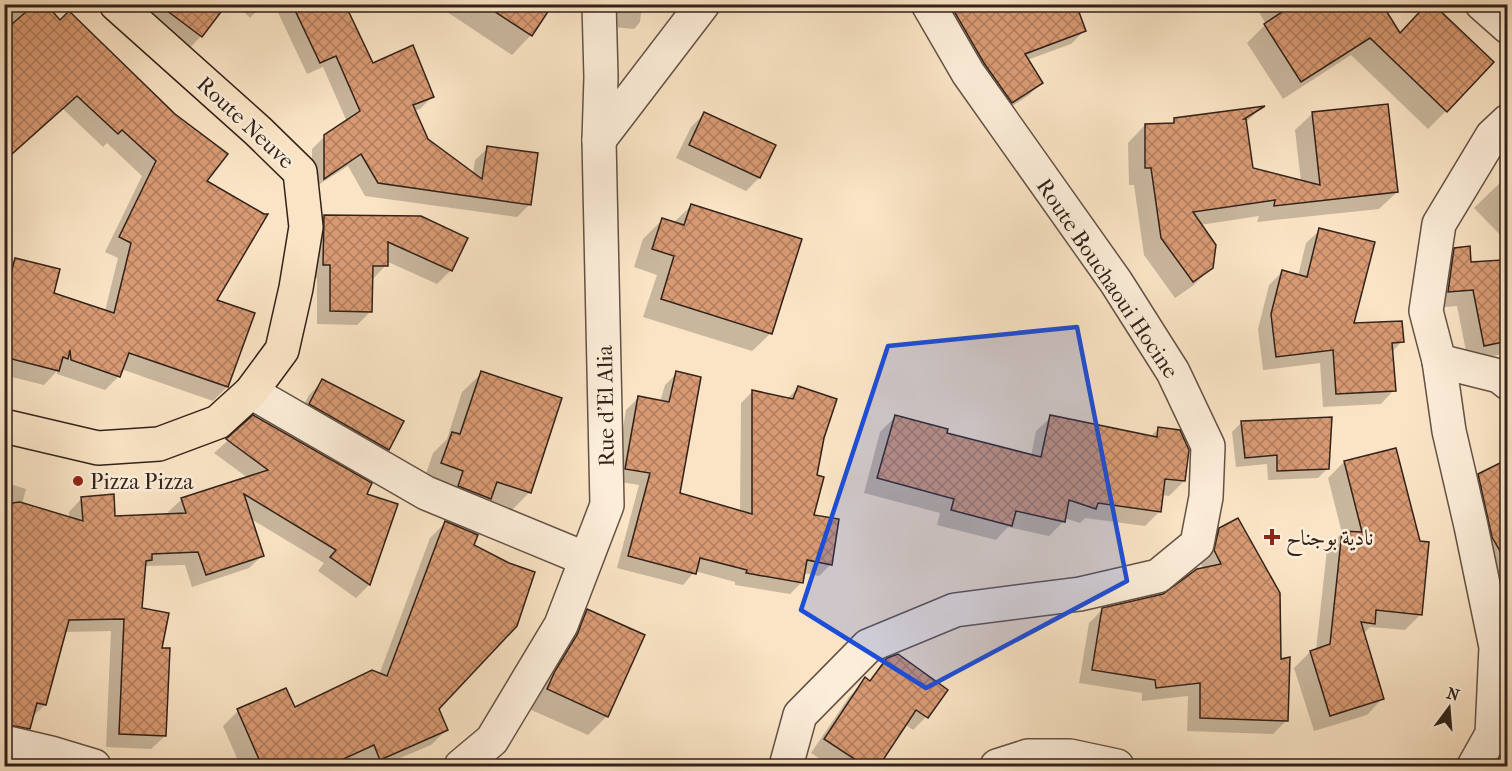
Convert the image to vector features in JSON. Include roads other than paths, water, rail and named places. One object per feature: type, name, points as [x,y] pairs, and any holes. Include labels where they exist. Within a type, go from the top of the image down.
[{"type":"main road","name":"Route Neuve","points":[[4,426],[98,448],[159,444],[218,422],[251,392],[282,350],[306,227],[300,172],[258,131],[116,4]]},
{"type":"street","name":"Rue d'El Alia","points":[[461,766],[492,740],[561,625],[607,505],[599,140],[601,77],[599,4]]},
{"type":"street","points":[[599,140],[703,4]]},
{"type":"street","name":"Route Bouchaoui Hocine","points":[[786,766],[800,715],[868,646],[955,610],[1080,594],[1158,576],[1197,544],[1206,497],[1208,446],[1173,372],[1116,282],[968,73],[927,4]]},
{"type":"street","points":[[1482,4],[1508,27]]},
{"type":"street","points":[[1474,766],[1492,734],[1496,647],[1449,431],[1438,361],[1425,311],[1439,224],[1492,136],[1508,121]]},
{"type":"street","points":[[1438,361],[1499,376],[1508,382]]},
{"type":"street","points":[[251,392],[426,492],[586,559]]},
{"type":"street","points":[[4,742],[94,766]]},
{"type":"street","points":[[997,766],[1028,756],[1070,756],[1117,766]]},
{"type":"place","name":"Pizza Pizza","points":[[78,481]]},
{"type":"place","name":"نادية بوجناح","points":[[1272,537]]}]
